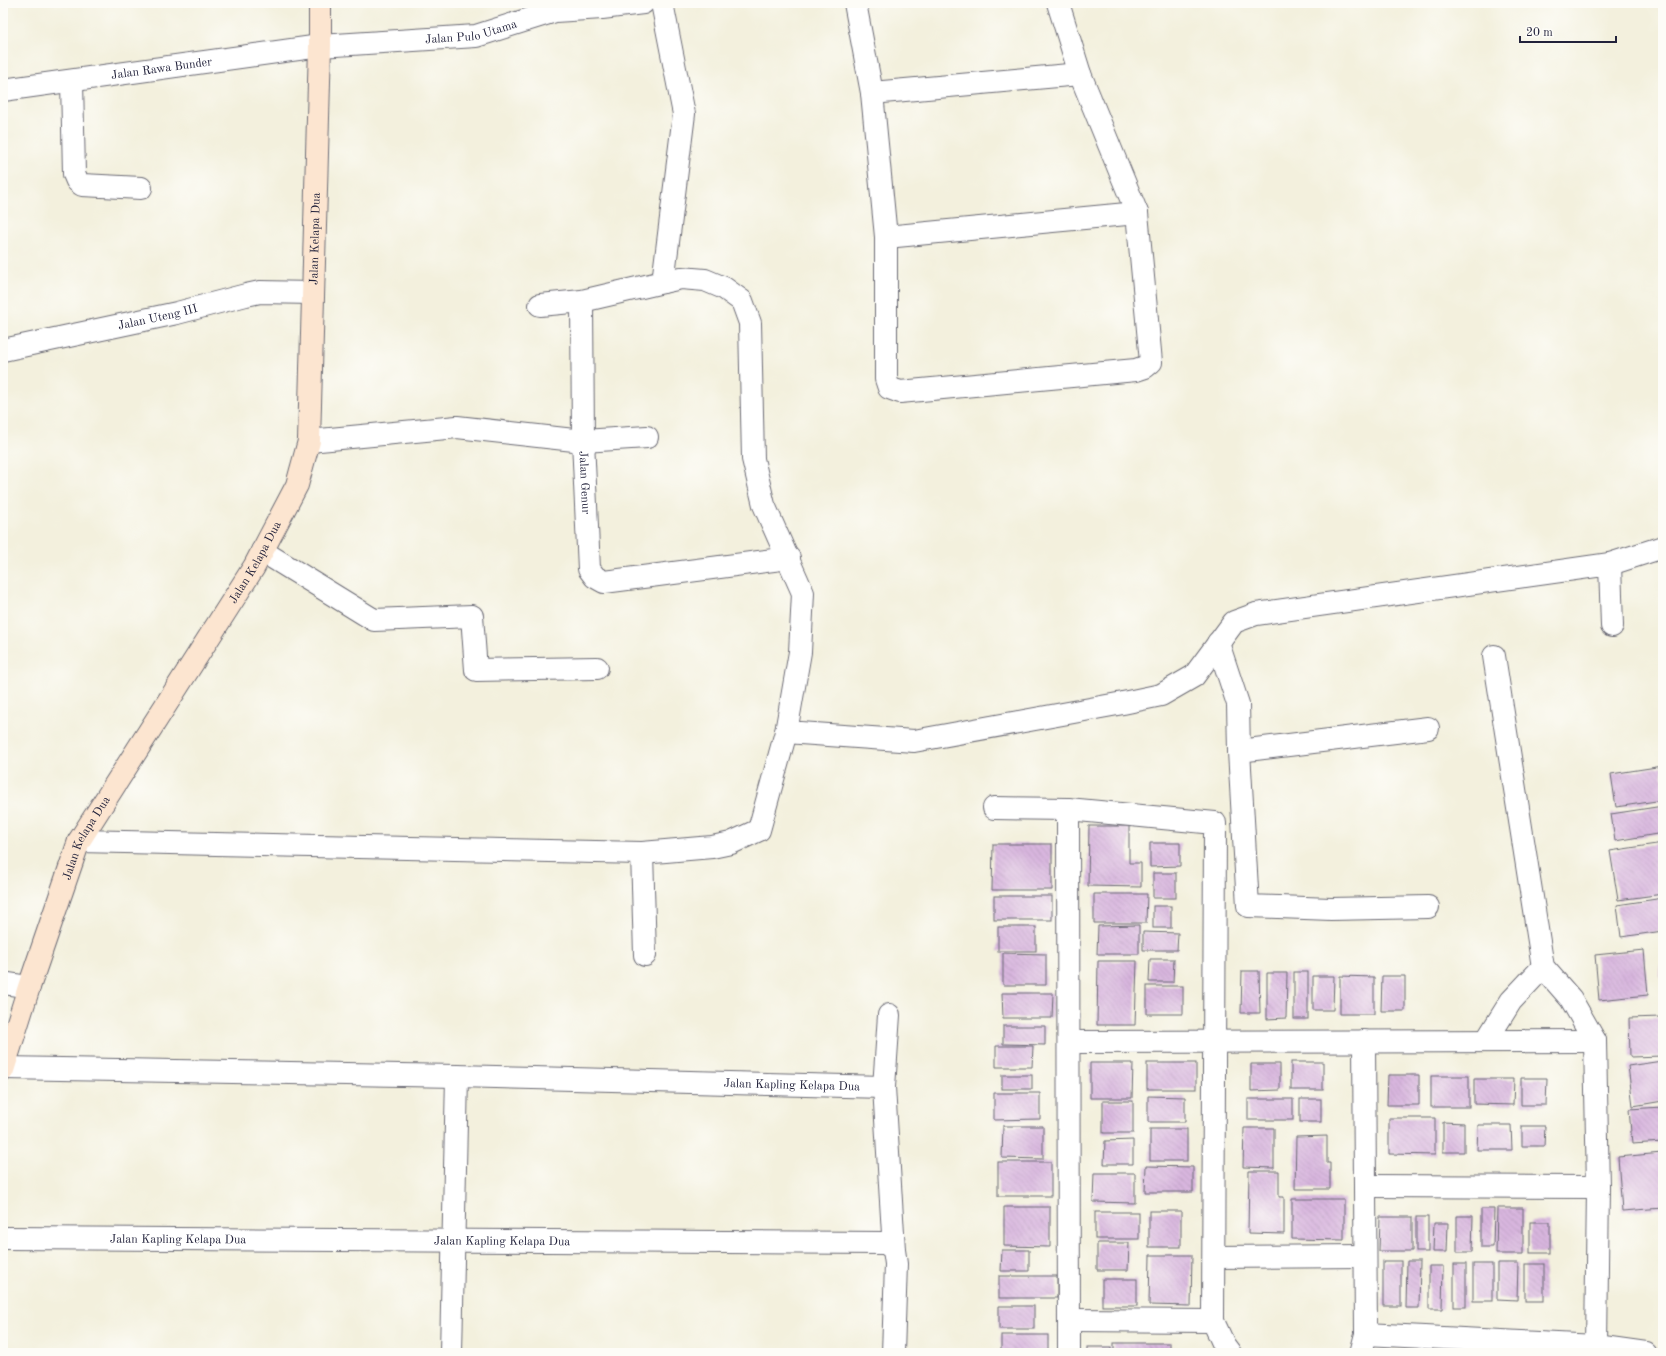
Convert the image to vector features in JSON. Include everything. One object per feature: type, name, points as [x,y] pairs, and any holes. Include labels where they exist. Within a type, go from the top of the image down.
[{"type":"main road","name":"Jalan Kelapa Dua","points":[[3,1069],[29,987],[79,841],[250,573],[297,485],[309,441],[320,3]]},
{"type":"street","name":"Jalan Pulo Utama","points":[[320,46],[476,36],[555,11],[602,8],[643,3]]},
{"type":"street","points":[[662,3],[684,114],[663,282]]},
{"type":"street","points":[[856,3],[872,93],[886,237],[886,379],[889,388],[900,392],[1128,371],[1145,367],[1151,362],[1137,213],[1080,74],[1058,3]]},
{"type":"street","name":"Jalan Rawa Bunder","points":[[3,90],[320,46]]},
{"type":"street","points":[[872,93],[1080,74]]},
{"type":"street","points":[[72,81],[74,174],[77,181],[82,186],[142,188]]},
{"type":"street","points":[[886,237],[1137,213]]},
{"type":"street","points":[[79,841],[642,853],[718,846],[731,843],[759,830],[786,732],[800,652],[803,593],[789,558],[764,505],[753,459],[750,323],[742,301],[724,288],[705,280],[680,278],[582,301],[540,305]]},
{"type":"street","name":"Jalan Uteng III","points":[[3,350],[177,313],[253,293],[313,293]]},
{"type":"street","points":[[582,301],[583,441],[647,437]]},
{"type":"street","name":"Jalan Genur","points":[[309,441],[457,427],[583,441],[589,569],[595,577],[604,582],[789,558]]},
{"type":"street","points":[[786,732],[914,741],[1161,695],[1194,676],[1234,622],[1256,614],[1610,564],[1663,547]]},
{"type":"street","points":[[262,551],[374,620],[472,616],[476,670],[597,668]]},
{"type":"street","points":[[1610,564],[1612,626]]},
{"type":"street","points":[[1218,643],[1238,704],[1239,751],[1248,906],[1331,909],[1428,907]]},
{"type":"street","points":[[1494,656],[1543,967],[1570,999],[1595,1041],[1598,1187],[1596,1346]]},
{"type":"street","points":[[1239,751],[1428,728]]},
{"type":"street","points":[[994,808],[1068,809],[1215,823],[1213,1321],[1224,1345],[1230,1353]]},
{"type":"street","points":[[1068,809],[1069,1353]]},
{"type":"street","points":[[642,853],[645,955]]},
{"type":"street","points":[[1486,1041],[1511,1001],[1543,967]]},
{"type":"street","points":[[3,984],[29,987]]},
{"type":"street","points":[[889,1015],[884,1087],[896,1264],[893,1353]]},
{"type":"street","points":[[1364,1041],[1365,1256],[1363,1343],[1596,1346],[1646,1353]]},
{"type":"street","points":[[1069,1042],[1595,1041]]},
{"type":"street","name":"Jalan Kapling Kelapa Dua","points":[[3,1069],[458,1076],[884,1087]]},
{"type":"street","points":[[450,1353],[458,1076]]},
{"type":"street","points":[[1365,1186],[1598,1187]]},
{"type":"street","name":"Jalan Kapling Kelapa Dua","points":[[3,1238],[886,1243],[894,1250]]},
{"type":"street","points":[[1214,1257],[1365,1256]]},
{"type":"street","points":[[1069,1320],[1213,1321]]},
{"type":"building","points":[[1663,766],[1663,800],[1616,807],[1611,774]]},
{"type":"building","points":[[1663,806],[1663,833],[1615,841],[1611,814]]},
{"type":"building","points":[[1089,826],[1129,826],[1129,863],[1141,863],[1141,887],[1088,886]]},
{"type":"building","points":[[1150,843],[1180,843],[1180,866],[1150,867]]},
{"type":"building","points":[[1663,843],[1663,894],[1618,900],[1610,851]]},
{"type":"building","points":[[993,844],[1052,844],[1052,890],[992,890]]},
{"type":"building","points":[[1153,873],[1176,873],[1176,898],[1153,898]]},
{"type":"building","points":[[1094,894],[1147,894],[1146,923],[1094,923]]},
{"type":"building","points":[[994,896],[1052,896],[1052,920],[994,920]]},
{"type":"building","points":[[1663,898],[1663,931],[1621,937],[1617,905]]},
{"type":"building","points":[[1153,906],[1171,906],[1171,928],[1153,928]]},
{"type":"building","points":[[1139,925],[1139,954],[1097,954],[1098,926]]},
{"type":"building","points":[[998,927],[1036,927],[1036,951],[998,951]]},
{"type":"building","points":[[1143,932],[1178,933],[1177,950],[1143,950]]},
{"type":"building","points":[[1644,950],[1648,995],[1599,1000],[1595,955]]},
{"type":"building","points":[[1003,953],[1046,954],[1046,985],[1003,985]]},
{"type":"building","points":[[1663,954],[1663,979],[1660,978]]},
{"type":"building","points":[[1150,959],[1174,959],[1173,982],[1149,982]]},
{"type":"building","points":[[1098,961],[1137,961],[1135,1025],[1097,1025]]},
{"type":"building","points":[[1242,971],[1259,971],[1260,1013],[1241,1013]]},
{"type":"building","points":[[1294,972],[1308,972],[1308,1019],[1294,1019]]},
{"type":"building","points":[[1267,973],[1287,973],[1286,1018],[1267,1019]]},
{"type":"building","points":[[1313,976],[1334,976],[1333,1010],[1313,1010]]},
{"type":"building","points":[[1340,976],[1374,977],[1374,1014],[1340,1014]]},
{"type":"building","points":[[1382,976],[1405,976],[1405,1011],[1381,1011]]},
{"type":"building","points":[[1147,986],[1183,986],[1183,1014],[1147,1014]]},
{"type":"building","points":[[1002,993],[1053,993],[1052,1018],[1003,1018]]},
{"type":"building","points":[[1661,1017],[1663,1056],[1630,1057],[1629,1018]]},
{"type":"building","points":[[1003,1026],[1045,1026],[1045,1045],[1003,1044]]},
{"type":"building","points":[[996,1046],[1033,1046],[1032,1067],[996,1067]]},
{"type":"building","points":[[1662,1061],[1663,1101],[1633,1106],[1628,1066]]},
{"type":"building","points":[[1291,1062],[1323,1062],[1323,1090],[1291,1090]]},
{"type":"building","points":[[1090,1063],[1133,1063],[1132,1098],[1090,1098]]},
{"type":"building","points":[[1147,1063],[1196,1063],[1196,1089],[1147,1089]]},
{"type":"building","points":[[1251,1064],[1280,1064],[1280,1090],[1251,1091]]},
{"type":"building","points":[[1002,1075],[1032,1075],[1032,1089],[1002,1089]]},
{"type":"building","points":[[1388,1075],[1419,1075],[1419,1105],[1387,1105]]},
{"type":"building","points":[[1431,1076],[1469,1076],[1469,1107],[1431,1107]]},
{"type":"building","points":[[1521,1078],[1547,1078],[1546,1105],[1521,1105]]},
{"type":"building","points":[[1474,1079],[1514,1079],[1513,1105],[1474,1104]]},
{"type":"building","points":[[994,1093],[1040,1093],[1040,1119],[994,1120]]},
{"type":"building","points":[[1148,1096],[1185,1097],[1185,1122],[1148,1122]]},
{"type":"building","points":[[1248,1099],[1293,1099],[1293,1120],[1248,1120]]},
{"type":"building","points":[[1300,1099],[1321,1099],[1321,1122],[1300,1122]]},
{"type":"building","points":[[1103,1101],[1133,1101],[1133,1133],[1103,1133]]},
{"type":"building","points":[[1663,1107],[1663,1142],[1632,1144],[1629,1109]]},
{"type":"building","points":[[1389,1118],[1435,1118],[1435,1155],[1389,1154]]},
{"type":"building","points":[[1443,1122],[1464,1123],[1464,1152],[1443,1152]]},
{"type":"building","points":[[1478,1125],[1511,1125],[1512,1150],[1477,1150]]},
{"type":"building","points":[[1003,1126],[1043,1126],[1043,1159],[1002,1158]]},
{"type":"building","points":[[1522,1126],[1545,1126],[1544,1146],[1522,1146]]},
{"type":"building","points":[[1244,1128],[1274,1128],[1274,1168],[1243,1167]]},
{"type":"building","points":[[1150,1129],[1187,1129],[1187,1161],[1150,1161]]},
{"type":"building","points":[[1327,1136],[1327,1163],[1330,1163],[1330,1189],[1295,1189],[1296,1137]]},
{"type":"building","points":[[1133,1140],[1133,1164],[1104,1164],[1105,1141]]},
{"type":"building","points":[[1662,1153],[1663,1208],[1622,1211],[1618,1157]]},
{"type":"building","points":[[998,1162],[1051,1162],[1051,1196],[998,1196]]},
{"type":"building","points":[[1146,1166],[1193,1167],[1193,1192],[1145,1192]]},
{"type":"building","points":[[1249,1171],[1279,1171],[1279,1197],[1284,1197],[1284,1234],[1248,1233]]},
{"type":"building","points":[[1094,1173],[1135,1173],[1135,1203],[1093,1202]]},
{"type":"building","points":[[1292,1199],[1344,1199],[1344,1240],[1292,1239]]},
{"type":"building","points":[[1004,1207],[1050,1207],[1050,1247],[1004,1246]]},
{"type":"building","points":[[1497,1208],[1523,1208],[1523,1254],[1496,1254]]},
{"type":"building","points":[[1481,1209],[1494,1209],[1493,1247],[1481,1247]]},
{"type":"building","points":[[1149,1211],[1181,1211],[1181,1247],[1149,1247]]},
{"type":"building","points":[[1095,1212],[1139,1212],[1139,1239],[1095,1239]]},
{"type":"building","points":[[1457,1216],[1473,1216],[1472,1252],[1457,1252]]},
{"type":"building","points":[[1380,1217],[1412,1217],[1412,1251],[1379,1251]]},
{"type":"building","points":[[1416,1217],[1428,1217],[1428,1252],[1416,1252]]},
{"type":"building","points":[[1530,1222],[1550,1222],[1550,1253],[1530,1253]]},
{"type":"building","points":[[1434,1223],[1448,1223],[1447,1252],[1433,1252]]},
{"type":"building","points":[[1097,1243],[1129,1243],[1128,1270],[1097,1270]]},
{"type":"building","points":[[1002,1250],[1029,1250],[1029,1271],[1001,1271]]},
{"type":"building","points":[[1150,1255],[1192,1255],[1191,1306],[1149,1305]]},
{"type":"building","points":[[1383,1261],[1401,1261],[1401,1306],[1383,1306]]},
{"type":"building","points":[[1407,1261],[1420,1261],[1419,1308],[1406,1308]]},
{"type":"building","points":[[1497,1263],[1518,1263],[1517,1300],[1497,1299]]},
{"type":"building","points":[[1454,1264],[1466,1264],[1466,1307],[1454,1307]]},
{"type":"building","points":[[1473,1264],[1492,1264],[1492,1301],[1473,1301]]},
{"type":"building","points":[[1525,1264],[1544,1264],[1544,1301],[1525,1301]]},
{"type":"building","points":[[1429,1266],[1443,1266],[1442,1309],[1429,1309]]},
{"type":"building","points":[[999,1276],[1057,1276],[1057,1298],[999,1298]]},
{"type":"building","points":[[1102,1279],[1137,1279],[1137,1306],[1102,1306]]},
{"type":"building","points":[[999,1306],[1034,1306],[1034,1329],[999,1329]]},
{"type":"building","points":[[1001,1335],[1048,1335],[1048,1353],[1001,1353]]},
{"type":"building","points":[[1114,1343],[1170,1343],[1170,1353],[1114,1353]]},
{"type":"building","points":[[1087,1347],[1111,1347],[1111,1353],[1087,1353]]}]
